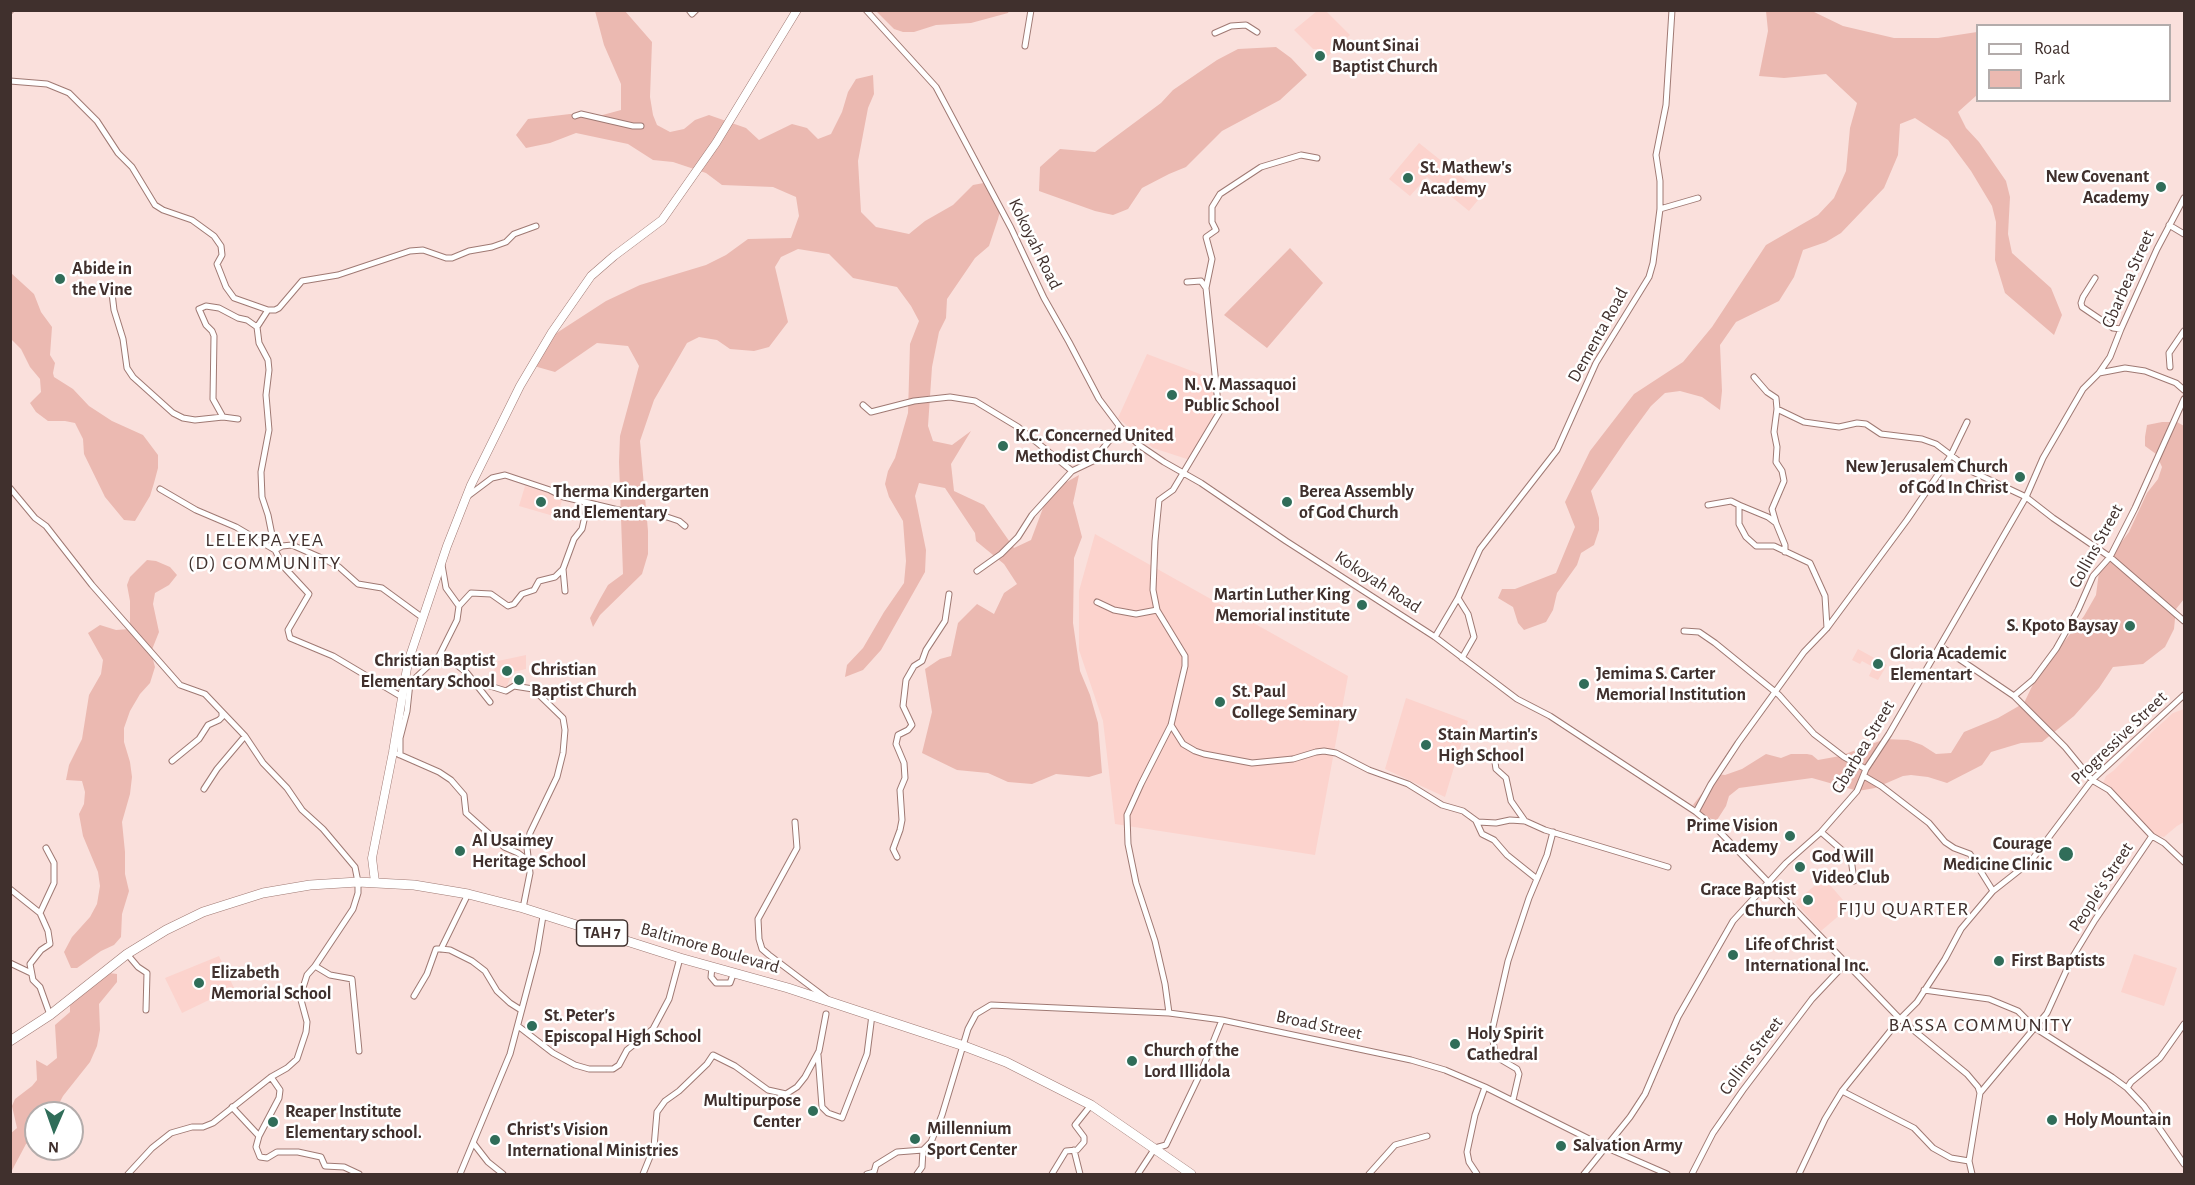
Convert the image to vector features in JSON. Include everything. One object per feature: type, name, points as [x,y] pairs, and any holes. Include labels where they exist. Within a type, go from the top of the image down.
[{"type":"highway","name":"Baltimore Boulevard","points":[[10,1041],[50,1014],[127,954],[166,930],[203,912],[263,893],[310,885],[358,882],[414,885],[468,894],[523,908],[543,916],[872,1014],[964,1046],[1006,1062],[1091,1105],[1191,1174]]},
{"type":"main road","points":[[375,882],[372,858],[397,753],[402,698],[416,635],[441,562],[467,497],[520,386],[552,332],[591,276],[662,220],[716,143],[797,10]]},
{"type":"street","points":[[690,10],[692,14],[696,10]]},
{"type":"street","points":[[1025,46],[1032,10]]},
{"type":"street","name":"Dementa Road","points":[[1435,637],[1458,598],[1480,549],[1557,450],[1596,363],[1649,276],[1653,263],[1660,209],[1660,181],[1656,155],[1666,105],[1672,10]]},
{"type":"street","name":"Kokoyah Road","points":[[868,11],[936,87],[1011,228],[1044,298],[1099,399],[1120,427],[1139,445],[1164,462],[1184,472],[1286,542],[1435,637],[1517,699],[1550,716],[1696,812],[1718,830],[1900,1019],[1967,1074],[1980,1093]]},
{"type":"street","points":[[1215,33],[1231,26],[1246,26],[1257,32]]},
{"type":"street","points":[[10,81],[47,84],[69,93],[97,121],[118,153],[132,167],[155,205],[192,220],[214,236],[221,246],[222,255],[217,264],[226,287],[234,298],[268,310],[279,308],[302,281],[309,278],[338,275],[410,251],[423,250],[452,258],[506,242],[514,234],[536,226]]},
{"type":"street","points":[[575,116],[580,114],[641,126]]},
{"type":"street","points":[[1169,1013],[1155,941],[1136,883],[1128,844],[1128,815],[1171,725],[1185,666],[1185,656],[1157,610],[1153,590],[1159,500],[1173,490],[1219,413],[1206,288],[1212,259],[1206,237],[1216,230],[1212,222],[1212,207],[1220,194],[1261,167],[1301,154],[1317,158]]},
{"type":"street","points":[[1660,209],[1698,198]]},
{"type":"street","name":"Gbarbea Street","points":[[1584,1174],[1630,1117],[1645,1094],[1678,1017],[1733,921],[1785,863],[1821,832],[1857,791],[1866,769],[1889,734],[2026,497],[2043,458],[2084,389],[2110,357],[2169,225],[2184,198]]},
{"type":"street","points":[[2169,225],[2184,234]]},
{"type":"street","points":[[2095,278],[2083,297],[2082,307],[2114,328],[2121,329]]},
{"type":"street","points":[[1187,282],[1201,281],[1206,288]]},
{"type":"street","points":[[111,285],[127,368],[134,377],[173,413],[183,418],[238,419]]},
{"type":"street","points":[[224,417],[213,399],[214,336],[199,309],[206,306],[219,308],[247,320],[256,327],[259,343],[268,360],[266,394],[269,430],[263,453],[261,487],[275,550],[283,566],[309,594],[288,630],[290,638],[333,656],[402,698]]},
{"type":"street","points":[[256,327],[268,310]]},
{"type":"street","points":[[2170,368],[2169,353],[2184,332]]},
{"type":"street","points":[[2099,373],[2126,369],[2145,371],[2176,383],[2184,390]]},
{"type":"street","points":[[1754,376],[1776,399],[1774,432],[1777,447],[1776,462],[1782,471],[1784,481],[1772,509],[1785,545],[1785,552]]},
{"type":"street","points":[[863,405],[871,412],[907,403],[950,397],[975,401],[1018,428],[1072,471]]},
{"type":"street","name":"Collins Street","points":[[2014,696],[2033,680],[2056,649],[2093,576],[2110,557],[2135,508],[2184,399]]},
{"type":"street","points":[[1777,409],[1804,422],[1826,427],[1839,428],[1857,423],[1866,424],[1881,434],[1936,444],[1973,472],[2026,497],[2110,557],[2184,621]]},
{"type":"street","points":[[1696,812],[1711,784],[1804,652],[1827,627],[1884,552],[1950,456],[1968,422]]},
{"type":"street","points":[[977,571],[1018,537],[1032,515],[1072,471],[1093,461],[1120,427]]},
{"type":"street","points":[[467,497],[492,478],[505,475],[564,497],[635,514],[667,517],[685,526]]},
{"type":"street","points":[[10,488],[35,518],[46,526],[92,585],[180,685],[205,694],[245,736],[263,763],[287,788],[302,810],[323,829],[355,867],[358,882],[358,893],[353,909],[307,975],[301,1000],[307,1022],[303,1045],[297,1059],[213,1123],[171,1133],[152,1148],[128,1174]]},
{"type":"street","points":[[160,489],[196,510],[236,527],[275,550]]},
{"type":"street","points":[[1708,505],[1731,501],[1776,523]]},
{"type":"street","points":[[530,862],[504,847],[466,813],[464,795],[451,780],[397,753],[407,711],[410,683],[439,656],[457,620],[459,606],[471,593],[491,594],[508,606],[514,604],[522,594],[534,590],[539,581],[555,577],[563,569],[574,539],[582,529],[586,502]]},
{"type":"street","points":[[1739,505],[1739,524],[1746,537],[1756,546],[1774,546],[1810,563],[1825,596],[1827,627]]},
{"type":"street","points":[[275,550],[282,546],[292,546],[327,560],[339,567],[358,585],[382,588],[423,618]]},
{"type":"street","points":[[441,562],[446,588],[459,606]]},
{"type":"street","points":[[563,569],[565,591]]},
{"type":"street","points":[[897,857],[893,849],[900,830],[900,790],[905,778],[904,763],[896,744],[898,735],[912,725],[903,705],[906,680],[915,666],[922,661],[926,650],[945,621],[949,594]]},
{"type":"street","points":[[1458,598],[1468,614],[1474,637],[1462,658]]},
{"type":"street","points":[[1097,602],[1114,610],[1136,614],[1157,610]]},
{"type":"street","points":[[1684,631],[1699,632],[1715,643],[1776,692],[1814,734],[1844,757],[1866,769]]},
{"type":"street","points":[[1940,646],[2014,696],[2065,747],[2092,780],[2109,790],[2152,836],[2164,843],[2184,862]]},
{"type":"street","points":[[439,656],[457,665],[474,681],[490,702]]},
{"type":"street","points":[[474,681],[506,691],[514,686],[533,689],[563,718],[565,729],[563,753],[557,777],[530,833],[527,848],[530,873],[523,908]]},
{"type":"street","name":"Progressive Street","points":[[1799,1174],[1824,1119],[1842,1091],[1900,1019],[1917,1002],[1961,929],[1993,891],[2031,861],[2092,780],[2184,695]]},
{"type":"street","points":[[172,761],[199,739],[208,725],[222,717],[221,711]]},
{"type":"street","points":[[1171,725],[1177,737],[1195,751],[1233,760],[1262,762],[1293,759],[1324,751],[1336,753],[1369,770],[1408,784],[1442,805],[1463,811],[1476,821],[1482,834],[1494,840],[1507,855],[1537,879]]},
{"type":"street","points":[[204,789],[217,769],[245,736]]},
{"type":"street","points":[[1494,756],[1496,770],[1506,778],[1511,801],[1525,821]]},
{"type":"street","points":[[1864,776],[1881,786],[1929,823],[1954,848],[1970,854],[1993,891]]},
{"type":"street","points":[[1476,821],[1496,823],[1510,820],[1525,821],[1553,832],[1668,867]]},
{"type":"street","points":[[795,822],[797,848],[758,919],[759,939],[762,949],[805,984],[832,1002]]},
{"type":"street","points":[[1512,1100],[1519,1074],[1517,1069],[1495,1056],[1492,1031],[1508,961],[1550,848],[1553,832]]},
{"type":"street","points":[[1821,832],[1851,858],[1854,881]]},
{"type":"street","name":"People's Street","points":[[1980,1093],[2052,1005],[2072,958],[2152,836]]},
{"type":"street","points":[[40,913],[54,883],[54,863],[46,848]]},
{"type":"street","points":[[10,889],[40,913],[48,931],[50,944],[41,950],[30,964],[33,980],[40,987],[50,1014]]},
{"type":"street","points":[[441,949],[468,894]]},
{"type":"street","points":[[460,1174],[501,1080],[537,952],[543,916]]},
{"type":"street","points":[[414,996],[427,974],[436,950],[450,950],[472,961],[484,971],[497,991],[521,1010]]},
{"type":"street","points":[[127,954],[138,967],[147,973],[146,1010]]},
{"type":"street","points":[[518,1026],[553,1053],[575,1065],[589,1069],[614,1070],[627,1050],[653,1029],[669,999],[680,957]]},
{"type":"street","points":[[10,963],[31,973]]},
{"type":"street","name":"Collins Street","points":[[1692,1174],[1713,1133],[1743,1090],[1812,999],[1845,964]]},
{"type":"street","points":[[315,966],[330,975],[352,979],[359,1051]]},
{"type":"street","points":[[712,966],[711,977],[716,983],[730,983],[734,972]]},
{"type":"street","points":[[1924,990],[1989,999],[2018,1011],[2035,1028],[2127,1088],[2144,1106],[2184,1164]]},
{"type":"street","name":"Broad Street","points":[[917,1174],[922,1167],[923,1150],[931,1142],[942,1115],[968,1029],[976,1014],[991,1005],[1169,1013],[1222,1020],[1411,1060],[1445,1070],[1485,1087],[1605,1147],[1667,1174]]},
{"type":"street","points":[[826,1014],[819,1051],[822,1107],[828,1113],[842,1118],[867,1054],[872,1014]]},
{"type":"street","points":[[1138,1174],[1155,1148],[1166,1145],[1201,1072],[1222,1020]]},
{"type":"street","points":[[2127,1088],[2160,1058],[2184,1024]]},
{"type":"street","points":[[643,1174],[654,1147],[657,1112],[714,1055],[735,1066],[768,1090],[786,1094],[797,1087],[805,1077],[819,1051]]},
{"type":"street","points":[[271,1077],[280,1090],[279,1098],[259,1136],[256,1147],[260,1157],[267,1158],[277,1152],[298,1152],[321,1157],[325,1166],[344,1167],[359,1174]]},
{"type":"street","points":[[1477,1174],[1469,1162],[1467,1152],[1475,1114],[1485,1087]]},
{"type":"street","points":[[1842,1091],[1914,1128],[1933,1148],[1951,1158],[1968,1161]]},
{"type":"street","points":[[1972,1174],[1968,1161],[1980,1093]]},
{"type":"street","points":[[1052,1174],[1066,1151],[1077,1150],[1085,1140],[1075,1125],[1091,1105]]},
{"type":"street","points":[[232,1107],[259,1136]]},
{"type":"street","points":[[1369,1174],[1395,1145],[1427,1136]]},
{"type":"street","points":[[474,1144],[488,1162],[503,1174]]},
{"type":"street","points":[[867,1174],[874,1172],[876,1165],[897,1152],[923,1150]]},
{"type":"street","points":[[1074,1150],[1080,1174]]},
{"type":"shaded area","points":[[1317,11],[1326,11],[1350,35],[1328,56],[1318,49],[1313,49],[1294,30]]},
{"type":"shaded area","name":"St. Mathew's Academy","points":[[1419,143],[1483,194],[1469,211],[1427,177],[1410,196],[1389,179]]},
{"type":"shaded area","name":"N. V. Massaquoi Public School","points":[[1147,354],[1213,379],[1218,411],[1190,460],[1153,448],[1118,418]]},
{"type":"shaded area","name":"Therma Kindergarten and Elementary","points":[[525,486],[563,497],[557,517],[519,506]]},
{"type":"shaded area","name":"St. Paul College Seminary","points":[[1095,534],[1348,676],[1315,855],[1115,824],[1103,721],[1079,650],[1079,591]]},
{"type":"shaded area","name":"Gloria Academic Elementart","points":[[1858,649],[1887,665],[1878,680],[1869,676],[1873,667],[1862,661],[1860,664],[1852,660]]},
{"type":"shaded area","name":"Christian Baptist Elementary School","points":[[526,655],[526,669],[513,672],[506,688],[490,681],[498,661]]},
{"type":"shaded area","name":"Stain Martin's High School","points":[[1406,698],[1468,721],[1445,797],[1385,769]]},
{"type":"shaded area","points":[[2184,709],[2184,822],[2164,837],[2154,835],[2103,783],[2106,776],[2152,732],[2173,713]]},
{"type":"shaded area","points":[[1824,878],[1849,907],[1821,931],[1795,902]]},
{"type":"shaded area","points":[[2134,954],[2177,968],[2164,1006],[2121,992]]},
{"type":"shaded area","name":"Elizabeth Memorial School","points":[[219,956],[234,988],[182,1013],[165,978]]},
{"type":"green space","points":[[595,11],[625,11],[652,42],[650,97],[653,115],[657,125],[670,132],[684,129],[695,120],[709,115],[746,128],[759,140],[792,124],[807,128],[818,139],[831,134],[842,112],[848,92],[856,79],[873,75],[874,94],[868,108],[858,161],[861,212],[876,227],[909,234],[925,221],[953,205],[973,185],[989,182],[1001,207],[998,219],[989,246],[975,258],[947,299],[946,318],[939,332],[932,367],[928,426],[933,441],[952,445],[971,431],[951,464],[954,491],[984,505],[1014,548],[1031,540],[1049,492],[1079,475],[1073,503],[1082,537],[1074,558],[1073,623],[1080,671],[1098,723],[1102,773],[1089,777],[1056,774],[1032,784],[1008,782],[988,773],[957,770],[922,753],[932,712],[925,669],[940,659],[951,656],[958,623],[977,604],[994,614],[1004,593],[1017,584],[1004,564],[976,541],[975,533],[945,488],[919,483],[915,496],[926,550],[925,572],[881,650],[863,670],[845,677],[847,665],[863,648],[904,583],[906,561],[903,521],[889,497],[885,484],[908,413],[910,344],[919,321],[897,287],[853,278],[829,254],[798,249],[781,257],[775,267],[788,322],[769,347],[754,351],[730,349],[717,340],[699,337],[687,343],[654,400],[640,441],[648,531],[648,554],[642,574],[600,615],[593,627],[590,618],[600,599],[608,585],[623,574],[620,436],[639,366],[628,346],[597,343],[555,372],[534,366],[552,336],[606,301],[640,285],[706,265],[726,255],[748,239],[791,238],[799,216],[796,197],[773,187],[722,185],[706,173],[673,162],[653,160],[628,144],[576,133],[550,143],[526,148],[516,135],[528,119],[570,114],[599,116],[621,110],[621,84],[604,45]]},
{"type":"green space","points":[[876,11],[1009,11],[971,23],[936,25],[914,32],[903,32],[894,29]]},
{"type":"green space","points":[[1766,11],[1812,11],[1843,26],[1894,38],[1938,38],[1976,32],[1976,96],[1958,112],[1966,128],[1979,142],[2006,181],[2010,197],[2008,234],[2012,253],[2051,288],[2062,315],[2054,335],[2005,293],[1995,260],[1996,222],[1992,206],[1971,171],[1948,140],[1915,118],[1900,124],[1898,155],[1884,188],[1841,233],[1826,242],[1803,250],[1794,277],[1779,301],[1736,322],[1720,345],[1722,391],[1720,410],[1702,397],[1680,391],[1665,393],[1651,406],[1591,491],[1599,518],[1599,530],[1594,545],[1581,553],[1577,565],[1557,593],[1553,610],[1546,622],[1524,630],[1518,623],[1513,607],[1498,598],[1502,589],[1515,589],[1556,573],[1575,527],[1565,502],[1590,451],[1634,394],[1683,362],[1712,327],[1766,245],[1818,215],[1834,198],[1846,171],[1850,128],[1857,103],[1826,74],[1784,78],[1759,76],[1768,31]]},
{"type":"green space","points":[[1276,47],[1291,58],[1307,75],[1280,100],[1222,131],[1186,167],[1142,188],[1128,209],[1113,215],[1039,191],[1040,167],[1060,149],[1095,152],[1161,103],[1173,90],[1217,60],[1238,49]]},
{"type":"green space","points":[[1290,248],[1323,283],[1267,348],[1224,315]]},
{"type":"green space","points":[[11,273],[34,294],[41,312],[52,327],[50,355],[55,363],[54,377],[73,389],[89,406],[112,421],[143,435],[158,455],[158,468],[150,496],[135,521],[124,520],[105,497],[84,454],[83,439],[75,423],[48,421],[36,412],[30,403],[41,392],[40,379],[30,367],[21,349],[11,339]]},
{"type":"green space","points":[[2177,422],[2184,426],[2184,599],[2176,609],[2174,629],[2165,647],[2143,664],[2113,667],[2099,688],[2074,716],[2042,742],[2021,743],[1991,752],[1982,765],[1947,783],[1911,775],[1875,788],[1858,791],[1812,778],[1739,788],[1729,796],[1717,820],[1707,818],[1693,805],[1717,774],[1725,775],[1742,769],[1766,754],[1781,758],[1791,754],[1807,754],[1818,760],[1840,756],[1885,739],[1908,740],[1936,754],[1951,753],[1964,732],[1998,718],[2024,703],[2036,678],[2084,616],[2096,595],[2099,572],[2129,532],[2147,493],[2158,479],[2162,467],[2156,454],[2145,446],[2145,437],[2147,425]]},
{"type":"green space","points":[[147,560],[170,567],[177,575],[169,585],[155,593],[153,604],[159,632],[151,652],[155,667],[150,683],[130,711],[124,728],[124,742],[132,777],[122,822],[125,874],[129,891],[122,914],[121,937],[114,945],[77,968],[71,968],[64,952],[72,937],[90,917],[97,904],[100,886],[98,872],[83,836],[79,814],[84,804],[85,792],[82,781],[66,780],[69,765],[82,739],[89,695],[101,674],[103,660],[88,633],[100,625],[116,630],[130,629],[130,601],[127,585],[130,577]]},
{"type":"green space","points":[[101,972],[117,974],[117,982],[99,1004],[100,1030],[97,1046],[90,1062],[60,1101],[24,1101],[24,1148],[10,1174],[10,1134],[17,1128],[12,1106],[15,1099],[37,1080],[36,1060],[47,1066],[57,1058],[55,1025],[70,1012],[70,996]]},
{"type":"place","name":"Mount Sinai Baptist Church","points":[[1320,56]]},
{"type":"place","name":"St. Mathew's Academy","points":[[1408,178]]},
{"type":"place","name":"New Covenant Academy","points":[[2161,187]]},
{"type":"place","name":"Abide in the Vine","points":[[60,279]]},
{"type":"place","name":"N. V. Massaquoi Public School","points":[[1172,395]]},
{"type":"place","name":"K.C. Concerned United Methodist Church","points":[[1003,446]]},
{"type":"place","name":"New Jerusalem Church of God In Christ","points":[[2020,477]]},
{"type":"place","name":"Therma Kindergarten and Elementary","points":[[541,502]]},
{"type":"place","name":"Berea Assembly of God Church","points":[[1287,502]]},
{"type":"place","name":"Martin Luther King Memorial institute","points":[[1362,605]]},
{"type":"place","name":"S. Kpoto Baysay","points":[[2130,626]]},
{"type":"place","name":"Gloria Academic Elementart","points":[[1878,664]]},
{"type":"place","name":"Christian Baptist Elementary School","points":[[507,671]]},
{"type":"place","name":"Christian Baptist Church","points":[[519,680]]},
{"type":"place","name":"Jemima S. Carter Memorial Institution","points":[[1584,684]]},
{"type":"place","name":"St. Paul College Seminary","points":[[1220,702]]},
{"type":"place","name":"Stain Martin's High School","points":[[1426,745]]},
{"type":"place","name":"Prime Vision Academy","points":[[1790,836]]},
{"type":"place","name":"Al Usaimey Heritage School","points":[[460,851]]},
{"type":"place","name":"Courage Medicine Clinic","points":[[2066,854]]},
{"type":"place","name":"God Will Video Club","points":[[1800,867]]},
{"type":"place","name":"Grace Baptist Church","points":[[1808,900]]},
{"type":"place","name":"Life of Christ International Inc.","points":[[1733,955]]},
{"type":"place","name":"First Baptists","points":[[1999,961]]},
{"type":"place","name":"Elizabeth Memorial School","points":[[199,983]]},
{"type":"place","name":"St. Peter's Episcopal High School","points":[[532,1026]]},
{"type":"place","name":"Holy Spirit Cathedral","points":[[1455,1044]]},
{"type":"place","name":"Church of the Lord Illidola","points":[[1132,1061]]},
{"type":"place","name":"Multipurpose Center","points":[[813,1111]]},
{"type":"place","name":"Holy Mountain","points":[[2052,1120]]},
{"type":"place","name":"Reaper Institute Elementary school.","points":[[273,1122]]},
{"type":"place","name":"Millennium Sport Center","points":[[915,1139]]},
{"type":"place","name":"Christ's Vision International Ministries","points":[[495,1140]]},
{"type":"place","name":"Salvation Army","points":[[1561,1146]]},
{"type":"district","name":"LELEKPA YEA (D) COMMUNITY","points":[[265,552]]},
{"type":"district","name":"FIJU QUARTER","points":[[1904,909]]},
{"type":"district","name":"BASSA COMMUNITY","points":[[1981,1025]]}]
